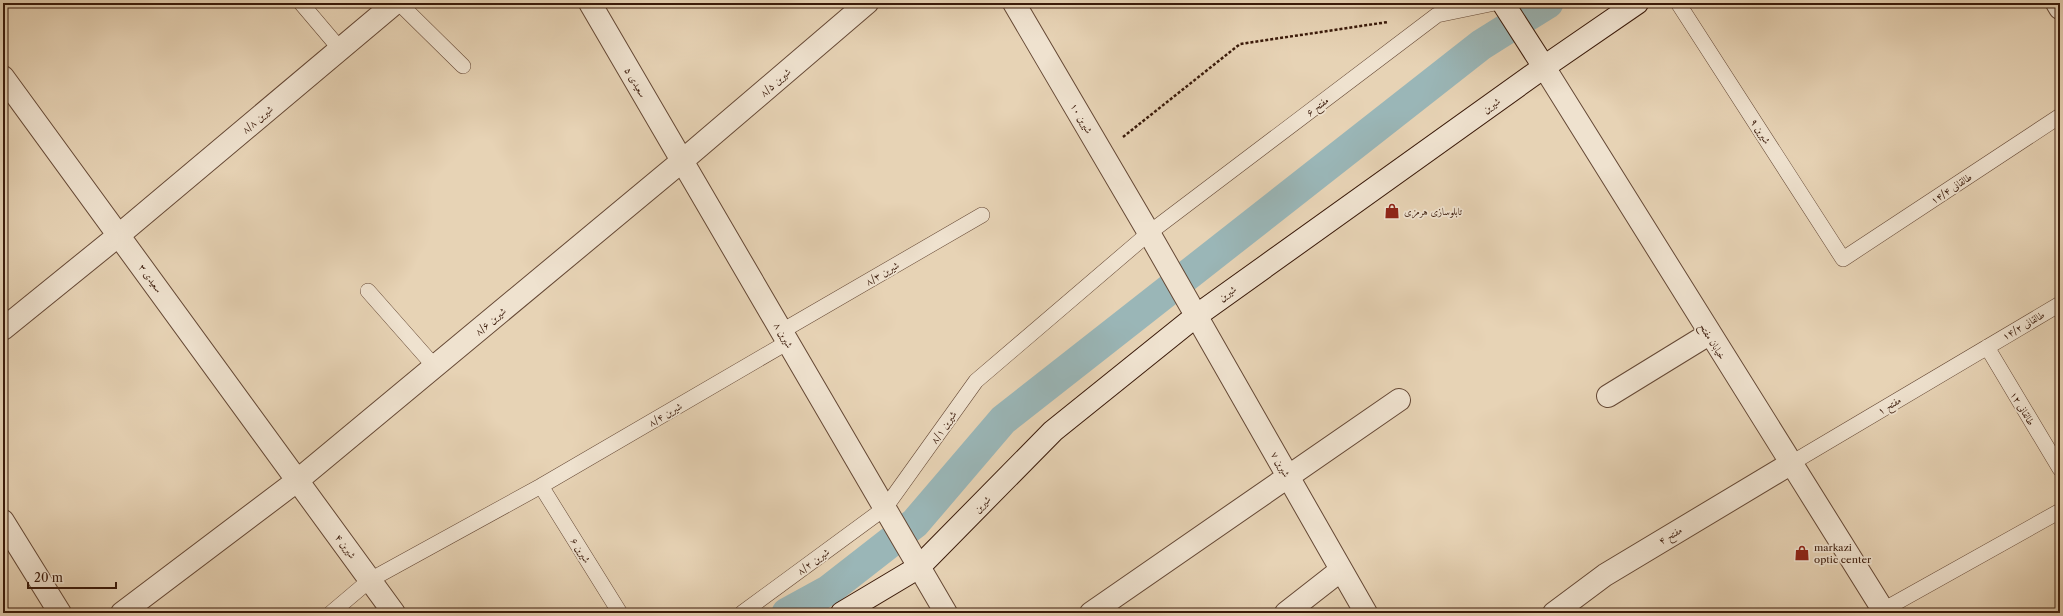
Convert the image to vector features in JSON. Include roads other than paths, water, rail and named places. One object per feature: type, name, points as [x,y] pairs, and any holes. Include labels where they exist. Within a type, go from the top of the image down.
[{"type":"street","name":"شیرین ۸/۸","points":[[3,329],[119,235],[395,3]]},
{"type":"street","name":"سعیدی ۵","points":[[590,3],[682,161]]},
{"type":"street","name":"شیرین ۸/۵","points":[[682,161],[867,3]]},
{"type":"street","name":"شیرین ۱۰","points":[[1014,3],[1149,234]]},
{"type":"street","name":"خیابان مفتح","points":[[1503,3],[1884,612]]},
{"type":"street","name":"شیرین","points":[[842,613],[919,567],[1053,431],[1196,316],[1544,67],[1637,3]]},
{"type":"street","points":[[2057,3],[2060,8]]},
{"type":"street","name":"سعیدی ۳","points":[[3,77],[298,480]]},
{"type":"street","name":"شیرین ۸","points":[[682,161],[946,613]]},
{"type":"street","name":"شیرین ۸/۶","points":[[122,613],[298,480],[682,161]]},
{"type":"street","name":"شیرین ۷","points":[[1149,234],[1366,613]]},
{"type":"street","points":[[1608,396],[1709,334]]},
{"type":"street","points":[[1091,613],[1399,400]]},
{"type":"street","name":"مفتح ۴","points":[[1554,613],[1605,575],[1790,464]]},
{"type":"street","name":"شیرین ۴","points":[[298,480],[394,613]]},
{"type":"street","points":[[3,520],[60,613]]},
{"type":"street","points":[[1286,613],[1341,570]]},
{"type":"lane","points":[[301,3],[340,49]]},
{"type":"lane","points":[[399,3],[463,66]]},
{"type":"lane","name":"مفتح ۶","points":[[1009,353],[1149,234],[1437,15],[1495,3]]},
{"type":"lane","name":"شیرین ۹","points":[[1678,3],[1843,259]]},
{"type":"lane","name":"طالقانی ۱۴/۴","points":[[1843,259],[2060,116]]},
{"type":"lane","name":"شیرین ۸/۳","points":[[785,337],[982,215]]},
{"type":"lane","points":[[368,291],[435,367]]},
{"type":"lane","name":"طالقانی ۱۴/۲","points":[[1987,347],[2060,304]]},
{"type":"lane","name":"شیرین ۸/۴","points":[[331,613],[370,580],[541,486],[785,337]]},
{"type":"lane","name":"مفتح ۱","points":[[1790,464],[1987,347]]},
{"type":"lane","name":"طالقانی ۱۲","points":[[1987,347],[2060,469]]},
{"type":"lane","name":"شیرین ۸/۱","points":[[885,508],[976,381],[1009,353]]},
{"type":"lane","name":"شیرین ۶","points":[[541,486],[620,613]]},
{"type":"lane","name":"شیرین ۸/۲","points":[[742,613],[885,508]]},
{"type":"lane","points":[[1884,612],[2060,511]]},
{"type":"waterway","points":[[787,613],[829,590],[915,523],[1003,420],[1481,45],[1548,3]]},
{"type":"place","name":"تابلوسازی هرمزی","points":[[1392,211]]},
{"type":"place","name":"markazi optic center","points":[[1802,553]]}]
